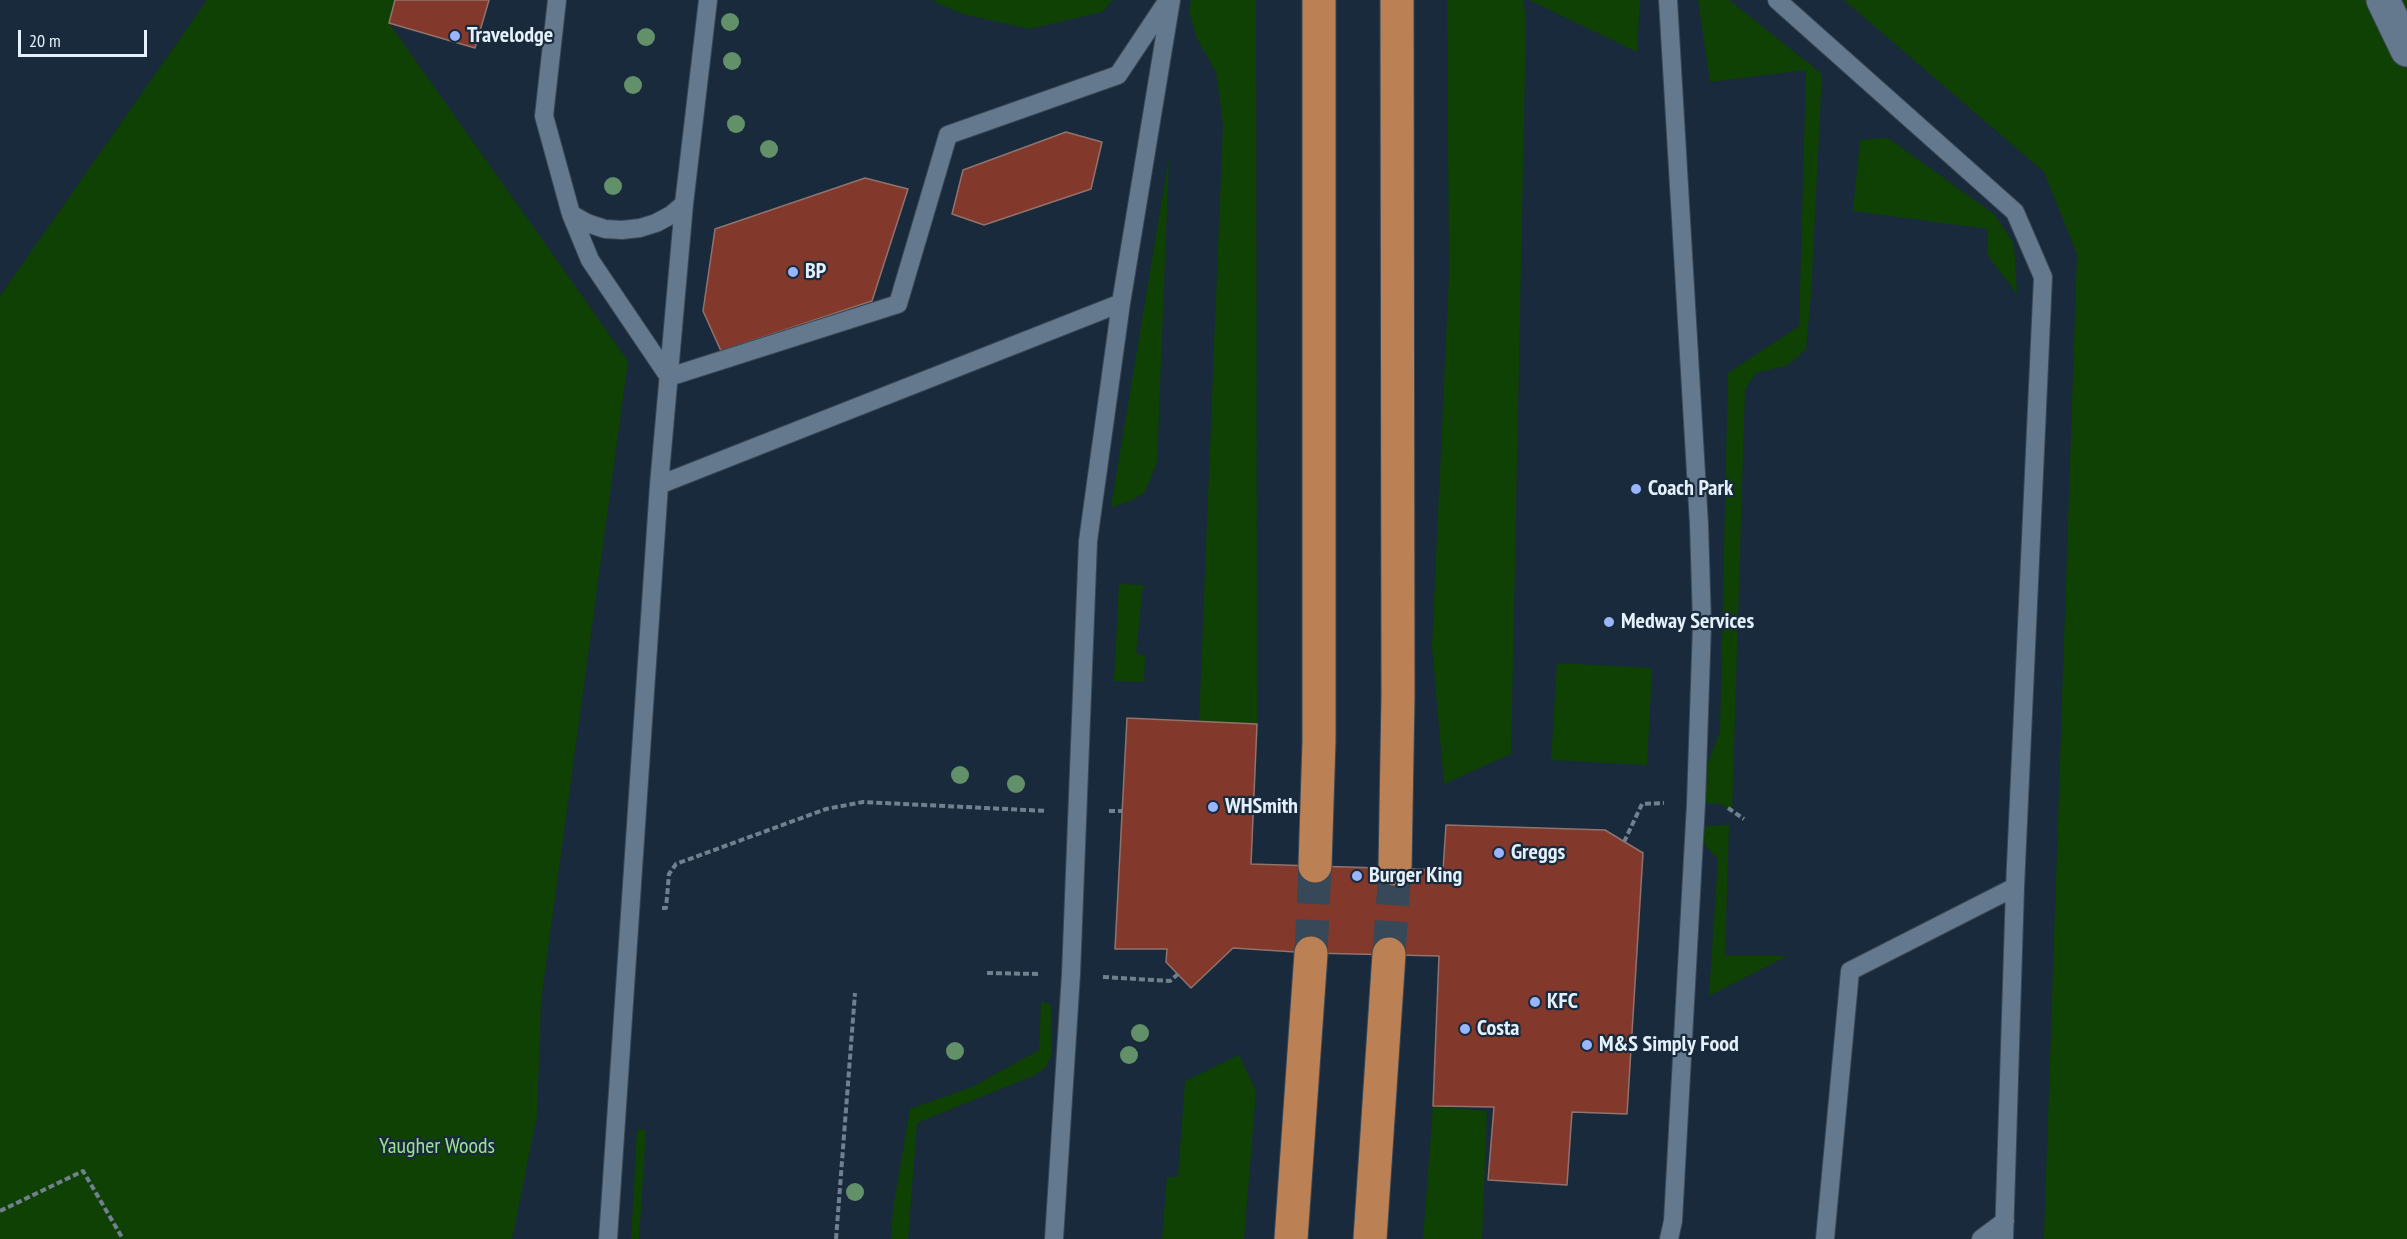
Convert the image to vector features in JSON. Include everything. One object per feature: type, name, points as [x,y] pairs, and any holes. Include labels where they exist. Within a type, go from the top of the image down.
[{"type":"highway","points":[[1315,866],[1319,741],[1318,0]]},
{"type":"highway","points":[[1395,868],[1398,696],[1397,0]]},
{"type":"highway","points":[[1291,1239],[1311,953]]},
{"type":"highway","points":[[1370,1239],[1389,954]]},
{"type":"street","points":[[2382,0],[2407,50]]},
{"type":"lane","points":[[557,0],[544,116],[571,214],[590,260],[669,377]]},
{"type":"lane","points":[[608,1239],[659,485],[684,204],[708,0]]},
{"type":"lane","points":[[669,377],[897,304],[948,135],[1118,75],[1170,0]]},
{"type":"lane","points":[[1054,1239],[1069,1007],[1088,541],[1121,303],[1170,0]]},
{"type":"lane","points":[[1668,0],[1702,624],[1696,803],[1673,1221],[1670,1239]]},
{"type":"lane","points":[[1777,0],[2015,212],[2043,278],[2015,887],[2005,1230],[1981,1239]]},
{"type":"lane","points":[[571,214],[605,229],[622,230],[656,223],[671,215],[684,204]]},
{"type":"lane","points":[[659,485],[1121,303]]},
{"type":"lane","points":[[1825,1239],[1850,971],[2015,887]]},
{"type":"path","points":[[631,907],[666,908],[669,874],[676,864],[826,809],[863,802],[1056,812],[1076,810],[1122,812]]},
{"type":"path","points":[[836,1239],[855,993]]},
{"type":"path","points":[[0,1210],[83,1171],[123,1239]]},
{"type":"green space","name":"Yaugher Woods","points":[[207,0],[395,0],[389,23],[628,361],[541,1000],[537,1115],[512,1239],[0,1239],[0,296]]},
{"type":"green space","points":[[935,0],[1113,0],[1102,12],[1029,29],[963,14],[934,2]]},
{"type":"green space","points":[[1191,0],[1256,0],[1257,724],[1199,722],[1223,124],[1216,72],[1197,39],[1189,12]]},
{"type":"green space","points":[[1447,0],[1523,0],[1526,19],[1511,754],[1444,784],[1432,646],[1449,275]]},
{"type":"green space","points":[[1529,0],[1640,0],[1637,52],[1554,12]]},
{"type":"green space","points":[[1698,0],[1729,0],[1822,74],[1806,349],[1788,365],[1756,373],[1745,389],[1732,811],[1721,804],[1696,803],[1696,764],[1707,765],[1720,731],[1728,373],[1799,326],[1806,70],[1710,82]]},
{"type":"green space","points":[[1844,0],[2407,0],[2407,1239],[2044,1239],[2077,254],[2044,172]]},
{"type":"green space","points":[[1888,138],[1994,214],[2014,244],[2017,294],[1987,255],[1988,229],[1853,211],[1860,140]]},
{"type":"green space","points":[[1169,157],[1157,462],[1145,492],[1131,501],[1111,507]]},
{"type":"green space","points":[[1119,584],[1143,585],[1136,653],[1145,656],[1144,682],[1114,681]]},
{"type":"green space","points":[[1557,663],[1652,668],[1647,765],[1551,760]]},
{"type":"green space","points":[[1729,825],[1725,956],[1787,956],[1709,996],[1718,859],[1703,843],[1705,826]]},
{"type":"green space","points":[[1041,1001],[1051,1005],[1051,1056],[1046,1067],[1035,1075],[917,1123],[908,1239],[891,1239],[893,1209],[910,1109],[972,1087],[1039,1050]]},
{"type":"green space","points":[[1239,1055],[1256,1091],[1244,1239],[1162,1239],[1167,1177],[1178,1177],[1185,1081]]},
{"type":"green space","points":[[1433,1106],[1487,1111],[1482,1239],[1423,1239]]},
{"type":"green space","points":[[637,1129],[646,1130],[639,1239],[631,1239]]},
{"type":"building","name":"Travelodge","points":[[395,0],[489,0],[475,48],[389,23]]},
{"type":"building","points":[[1066,132],[1102,142],[1091,189],[984,225],[952,214],[963,170]]},
{"type":"building","points":[[865,178],[908,189],[872,301],[721,351],[703,311],[715,229]]},
{"type":"building","points":[[1127,718],[1257,724],[1251,864],[1443,870],[1446,825],[1605,830],[1643,853],[1627,1114],[1572,1112],[1567,1185],[1488,1180],[1494,1107],[1433,1106],[1439,956],[1311,953],[1233,948],[1191,988],[1166,962],[1167,949],[1115,949]]},
{"type":"tunnel","points":[[1311,953],[1315,866]]},
{"type":"tunnel","points":[[1389,954],[1395,869]]},
{"type":"place","name":"Travelodge","points":[[455,36]]},
{"type":"place","name":"BP","points":[[793,272]]},
{"type":"place","name":"Coach Park","points":[[1636,489]]},
{"type":"place","name":"Medway Services","points":[[1609,622]]},
{"type":"place","name":"WHSmith","points":[[1213,807]]},
{"type":"place","name":"Greggs","points":[[1499,853]]},
{"type":"place","name":"Burger King","points":[[1357,876]]},
{"type":"place","name":"KFC","points":[[1535,1002]]},
{"type":"place","name":"Costa","points":[[1465,1029]]},
{"type":"place","name":"M&S Simply Food","points":[[1587,1045]]}]
